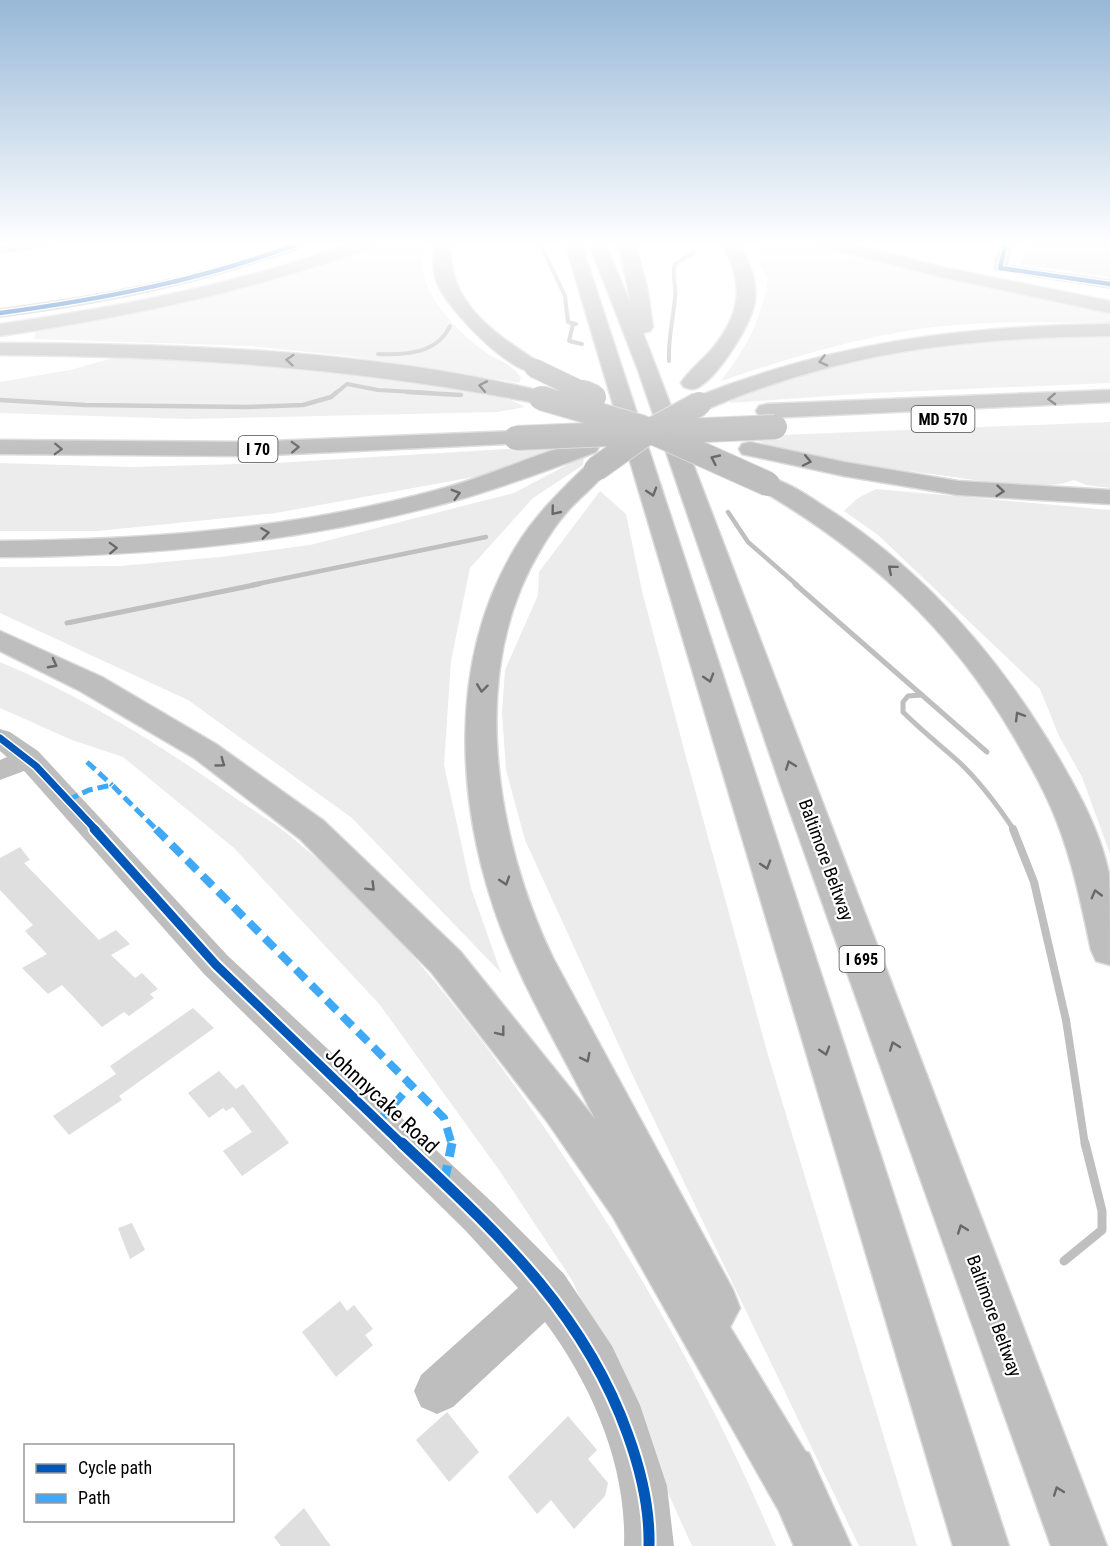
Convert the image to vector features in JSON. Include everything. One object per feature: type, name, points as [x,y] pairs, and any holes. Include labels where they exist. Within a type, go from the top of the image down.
[{"type":"highway","points":[[0,330],[93,315]]},
{"type":"highway","points":[[470,315],[484,331],[534,368],[584,393],[648,419],[750,449],[844,469],[958,488],[1110,497]]},
{"type":"highway","points":[[586,315],[629,416]]},
{"type":"highway","points":[[596,315],[981,1546]]},
{"type":"highway","name":"Baltimore Beltway","points":[[626,315],[1079,1546]]},
{"type":"highway","points":[[641,315],[648,370]]},
{"type":"highway","points":[[0,549],[143,546],[207,541],[305,527],[452,495],[545,465],[592,458],[648,432],[695,394],[743,315]]},
{"type":"highway","points":[[695,394],[736,387],[794,368],[897,345],[1008,333],[1110,330]]},
{"type":"highway","points":[[0,349],[165,351],[258,357],[434,377],[541,398],[640,427],[768,484],[809,506],[848,533],[920,593],[960,634],[1018,713],[1051,773],[1077,831],[1110,950]]},
{"type":"highway","name":"MD 570","points":[[771,419],[1110,396]]},
{"type":"highway","name":"MD 570","points":[[771,419],[1110,412]]},
{"type":"highway","name":"I 70","points":[[0,447],[246,449],[515,430],[771,419]]},
{"type":"highway","name":"I 70","points":[[0,428],[251,432],[515,430]]},
{"type":"highway","points":[[592,458],[576,486],[529,544],[496,612],[486,657],[480,704],[481,756],[487,810],[502,873],[525,939],[724,1325],[823,1546]]},
{"type":"highway","points":[[0,640],[91,684],[205,751],[312,830],[446,962],[561,1107],[629,1202],[798,1491]]},
{"type":"street","name":"Johnnycake Road","points":[[9,756],[217,965],[509,1244],[549,1289],[593,1353],[613,1394],[629,1435],[644,1486],[649,1544]]},
{"type":"street","points":[[437,1391],[549,1289]]},
{"type":"shaded area","points":[[446,315],[471,341],[513,369],[521,378],[519,383],[348,356],[250,346],[34,339],[36,330],[125,316]]},
{"type":"shaded area","points":[[759,315],[1110,315],[1110,323],[953,325],[901,332],[833,347],[721,381],[745,345]]},
{"type":"shaded area","points":[[1110,335],[1110,383],[872,393],[730,403],[734,396],[813,370],[966,342]]},
{"type":"shaded area","points":[[113,358],[240,364],[366,375],[489,394],[525,407],[498,412],[188,419],[0,413],[0,382],[70,370]]},
{"type":"shaded area","points":[[1110,422],[1110,488],[1086,485],[1074,480],[1046,485],[1011,484],[859,464],[773,447],[758,441],[754,436]]},
{"type":"shaded area","points":[[553,446],[567,449],[490,474],[276,513],[98,531],[0,531],[0,463],[131,467],[276,463]]},
{"type":"shaded area","points":[[584,456],[583,465],[533,498],[470,568],[451,661],[444,765],[471,888],[501,973],[352,818],[188,700],[0,613],[0,567],[120,566],[220,557],[310,545],[514,493]]},
{"type":"shaded area","points":[[876,489],[1110,510],[1110,854],[1082,777],[1059,736],[1040,689],[878,535],[844,511],[858,498]]},
{"type":"shaded area","points":[[600,491],[626,514],[642,591],[768,1055],[917,1546],[859,1546],[633,1076],[525,840],[506,770],[502,712],[505,670],[538,595],[539,572]]},
{"type":"shaded area","points":[[0,662],[61,690],[119,722],[176,757],[280,828],[360,899],[420,964],[475,1032],[527,1103],[598,1208],[664,1318],[694,1374],[723,1430],[776,1546],[692,1546],[572,1280],[499,1170],[380,1005],[234,848],[123,757],[72,740],[0,708]]},
{"type":"building","points":[[20,847],[30,860],[24,863],[99,940],[116,930],[130,944],[111,955],[135,978],[142,973],[158,989],[150,994],[154,998],[129,1016],[124,1012],[102,1027],[62,985],[48,994],[22,968],[47,954],[25,931],[33,925],[0,890],[0,858]]},
{"type":"building","points":[[193,1008],[214,1028],[119,1096],[122,1100],[69,1135],[53,1116],[116,1074],[110,1066]]},
{"type":"building","points":[[219,1071],[236,1089],[243,1084],[289,1143],[242,1176],[223,1151],[252,1132],[233,1107],[226,1111],[223,1108],[209,1118],[188,1093]]},
{"type":"building","points":[[132,1223],[145,1250],[130,1259],[118,1228]]},
{"type":"building","points":[[340,1301],[347,1311],[354,1305],[373,1329],[365,1335],[373,1345],[336,1377],[302,1332]]},
{"type":"building","points":[[447,1412],[479,1452],[449,1482],[416,1440]]},
{"type":"building","points":[[568,1416],[597,1450],[588,1459],[608,1483],[605,1496],[574,1529],[551,1500],[537,1514],[508,1477]]},
{"type":"building","points":[[304,1508],[331,1546],[281,1546],[274,1537]]},
{"type":"waterway","points":[[567,315],[568,322],[576,324]]},
{"type":"waterway","points":[[669,361],[672,315]]},
{"type":"waterway","points":[[573,324],[569,341],[582,344]]},
{"type":"waterway","points":[[378,354],[419,351],[437,342],[450,326]]},
{"type":"waterway","points":[[336,393],[347,384],[378,390],[432,393]]},
{"type":"waterway","points":[[0,400],[85,405],[246,407],[303,405],[331,397],[337,392]]},
{"type":"waterway","points":[[407,392],[461,395]]},
{"type":"waterway","points":[[728,512],[748,542],[797,585]]},
{"type":"waterway","points":[[252,585],[486,537]]},
{"type":"waterway","points":[[67,623],[259,584]]},
{"type":"waterway","points":[[795,584],[922,695]]},
{"type":"waterway","points":[[922,695],[987,752]]},
{"type":"waterway","points":[[922,695],[908,696],[903,702],[903,712],[967,770],[1014,830]]},
{"type":"waterway","points":[[1013,829],[1034,882],[1066,1020],[1085,1145]]},
{"type":"waterway","points":[[1064,1261],[1102,1230],[1102,1211],[1085,1143]]},
{"type":"marked path","points":[[87,762],[112,785]]},
{"type":"marked path","points":[[68,800],[89,790],[112,785],[444,1118],[453,1147],[444,1183]]},
{"type":"marked path","points":[[379,1121],[411,1085]]},
{"type":"cycle path","points":[[0,738],[36,766],[57,788],[216,965],[479,1216],[543,1285],[571,1322],[596,1361],[617,1405],[634,1452],[643,1486],[648,1510],[649,1546]]}]
